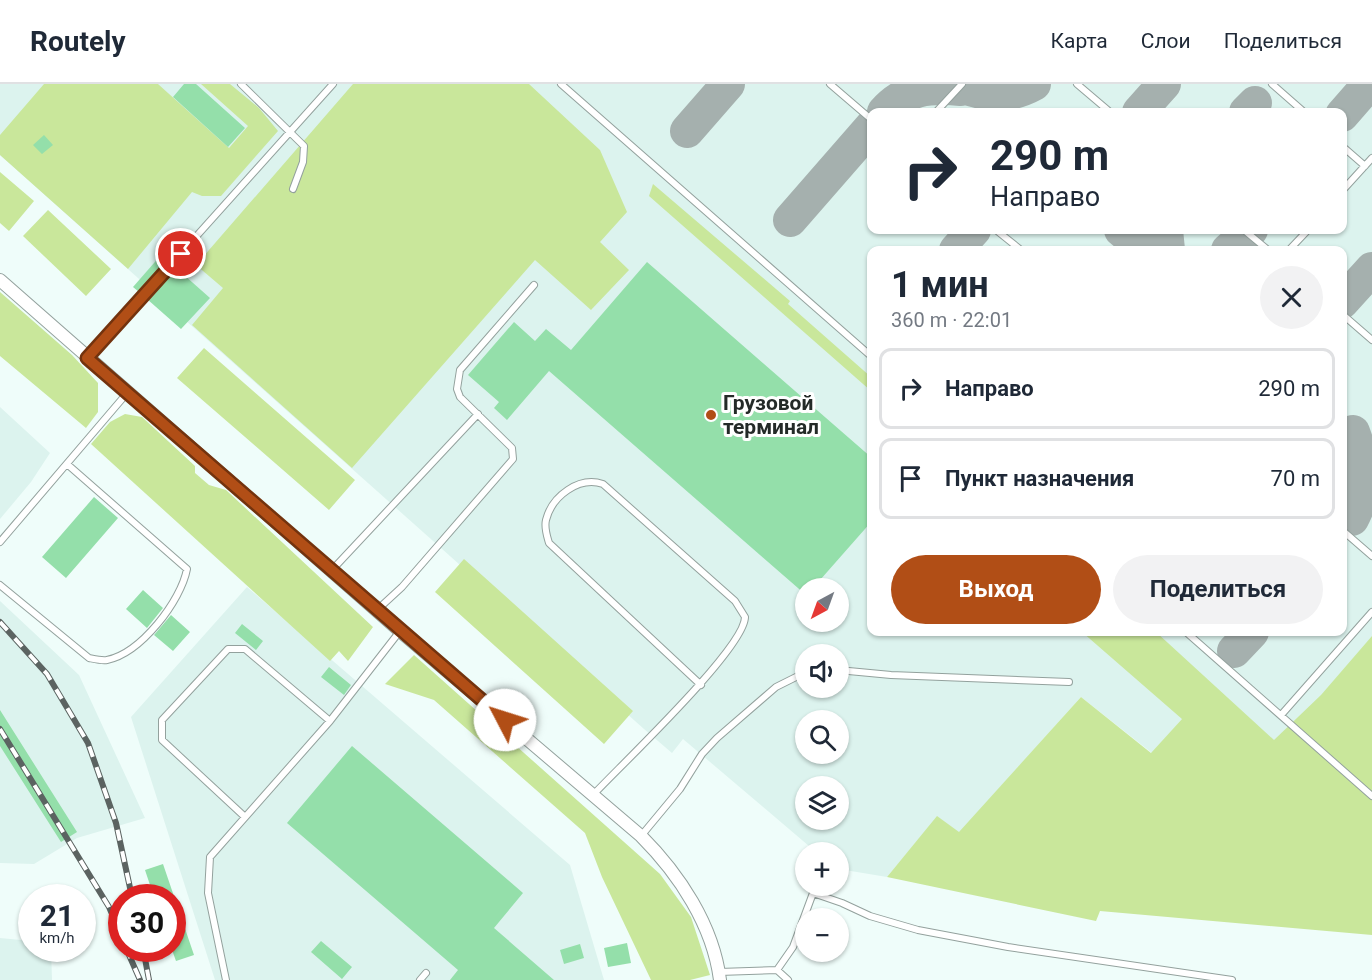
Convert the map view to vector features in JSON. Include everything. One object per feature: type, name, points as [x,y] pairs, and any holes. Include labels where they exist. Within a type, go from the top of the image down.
[{"type":"street","points":[[0,280],[400,631],[641,836],[670,866],[682,884],[703,925],[720,976]]},
{"type":"lane","points":[[241,84],[304,146],[303,162],[293,189]]},
{"type":"lane","points":[[87,358],[333,84]]},
{"type":"lane","points":[[561,84],[867,353]]},
{"type":"lane","points":[[830,84],[867,116]]},
{"type":"lane","points":[[940,108],[962,84]]},
{"type":"lane","points":[[1077,84],[1105,108]]},
{"type":"lane","points":[[1272,84],[1299,108]]},
{"type":"lane","points":[[1347,150],[1365,166]]},
{"type":"lane","points":[[1347,186],[1372,158]]},
{"type":"lane","points":[[1001,234],[1016,246]]},
{"type":"lane","points":[[1249,234],[1263,246]]},
{"type":"lane","points":[[1293,246],[1304,234]]},
{"type":"lane","points":[[377,611],[402,587],[513,459],[512,448],[465,403],[457,389],[460,370],[534,285]]},
{"type":"lane","points":[[1347,318],[1372,340]]},
{"type":"lane","points":[[0,542],[128,393]]},
{"type":"lane","points":[[331,571],[478,414]]},
{"type":"lane","points":[[0,585],[89,658],[106,661],[139,643],[177,599],[187,569],[67,464]]},
{"type":"lane","points":[[593,795],[701,685],[741,635],[745,625],[741,609],[603,484],[593,480],[583,481],[568,489],[549,511],[545,522],[549,543],[701,685]]},
{"type":"lane","points":[[1347,534],[1372,556]]},
{"type":"lane","points":[[1282,714],[1372,612]]},
{"type":"lane","points":[[226,980],[208,893],[210,857],[330,721],[400,631]]},
{"type":"lane","points":[[1191,636],[1282,714],[1372,796]]},
{"type":"lane","points":[[245,817],[162,740],[162,720],[228,649],[245,649],[330,721]]},
{"type":"lane","points":[[849,671],[891,675],[1069,682]]},
{"type":"lane","points":[[641,836],[680,789],[702,754],[717,738],[776,687],[795,678]]},
{"type":"lane","points":[[777,970],[793,947],[813,893],[870,916],[918,930],[1008,947],[1232,980]]},
{"type":"lane","points":[[720,976],[777,970],[788,980]]},
{"type":"lane","points":[[420,980],[426,973]]},
{"type":"shaded area","points":[[0,84],[1372,84],[1372,852],[1198,701],[1152,753],[1081,697],[959,833],[937,817],[887,877],[849,871],[849,842],[804,842],[683,739],[672,753],[0,155]]},
{"type":"shaded area","points":[[0,407],[50,453],[31,482],[0,519]]},
{"type":"shaded area","points":[[247,587],[570,865],[604,980],[215,980],[131,717]]},
{"type":"shaded area","points":[[0,601],[79,675],[145,818],[77,838],[34,864],[0,863]]},
{"type":"shaded area","points":[[0,938],[18,940],[18,962],[51,962],[52,980],[0,980]]},
{"type":"green space","points":[[44,84],[158,84],[229,148],[248,126],[201,84],[230,84],[259,108],[278,131],[221,196],[202,196],[192,192],[128,269],[0,155],[0,135]]},
{"type":"green space","points":[[353,84],[529,84],[600,150],[627,212],[600,242],[629,270],[591,310],[535,260],[352,468],[192,325],[223,288],[196,265]]},
{"type":"green space","points":[[0,172],[34,201],[9,231],[0,223]]},
{"type":"green space","points":[[653,184],[790,301],[788,304],[867,373],[867,387],[649,196]]},
{"type":"green space","points":[[48,210],[111,269],[86,296],[23,236]]},
{"type":"green space","points":[[0,292],[72,355],[98,383],[98,412],[86,428],[0,356]]},
{"type":"green space","points":[[204,348],[355,480],[329,510],[177,378]]},
{"type":"green space","points":[[125,414],[142,417],[195,466],[195,473],[209,485],[226,490],[373,627],[348,661],[339,651],[330,661],[91,444],[110,422]]},
{"type":"green space","points":[[464,559],[633,711],[604,744],[435,592]]},
{"type":"green space","points":[[1087,636],[1160,636],[1274,740],[1321,695],[1372,636],[1372,935],[1100,911],[1096,921],[887,877],[937,816],[959,832],[1081,697],[1151,753],[1182,719]]},
{"type":"green space","points":[[414,655],[660,874],[691,917],[710,975],[690,980],[651,980],[602,877],[585,833],[434,700],[385,684]]},
{"type":"building","points":[[184,84],[196,84],[245,128],[228,147],[173,97]]},
{"type":"building","points":[[44,135],[53,145],[42,154],[33,145]]},
{"type":"building","points":[[161,255],[167,261],[139,292],[133,287]]},
{"type":"building","name":"Грузовой терминал","points":[[647,262],[867,454],[867,527],[822,578],[795,578],[795,585],[549,371],[507,420],[494,408],[499,402],[468,375],[514,322],[535,341],[546,329],[571,350]]},
{"type":"building","points":[[175,267],[210,298],[181,329],[147,299]]},
{"type":"building","points":[[94,497],[118,518],[66,578],[42,557]]},
{"type":"building","points":[[143,590],[163,608],[147,628],[126,609]]},
{"type":"building","points":[[171,615],[190,632],[173,651],[154,635]]},
{"type":"building","points":[[242,624],[263,641],[256,650],[235,633]]},
{"type":"building","points":[[329,667],[351,685],[344,695],[321,677]]},
{"type":"building","points":[[0,710],[77,832],[61,842],[0,746]]},
{"type":"building","points":[[352,746],[523,893],[494,928],[554,980],[450,980],[458,970],[287,823]]},
{"type":"building","points":[[163,864],[170,884],[150,884],[145,870]]},
{"type":"building","points":[[186,932],[194,955],[186,958]]},
{"type":"building","points":[[321,941],[352,967],[342,979],[311,952]]},
{"type":"building","points":[[627,943],[631,963],[608,967],[604,948]]},
{"type":"building","points":[[580,944],[584,958],[564,964],[560,950]]},
{"type":"taxiway","points":[[687,131],[728,84]]},
{"type":"taxiway","points":[[957,85],[987,93],[1005,94],[1034,84]]},
{"type":"taxiway","points":[[1143,108],[1164,84]]},
{"type":"taxiway","points":[[1347,109],[1369,84]]},
{"type":"taxiway","points":[[888,108],[909,93],[919,90],[961,89]]},
{"type":"taxiway","points":[[1250,108],[1255,103]]},
{"type":"taxiway","points":[[790,220],[867,132]]},
{"type":"taxiway","points":[[960,246],[970,234]]},
{"type":"taxiway","points":[[1126,234],[1140,246]]},
{"type":"taxiway","points":[[1166,234],[1168,246]]},
{"type":"taxiway","points":[[1233,246],[1246,234]]},
{"type":"taxiway","points":[[1347,296],[1372,269]]},
{"type":"taxiway","points":[[1352,519],[1360,497],[1363,476],[1360,454],[1353,432]]},
{"type":"taxiway","points":[[1234,651],[1248,636]]},
{"type":"railway","points":[[0,622],[47,674],[88,743],[116,823],[129,884]]},
{"type":"railway","points":[[0,729],[108,905]]},
{"type":"railway","points":[[132,962],[140,980]]},
{"type":"railway","points":[[146,962],[149,980]]},
{"type":"place","name":"Грузовой терминал","points":[[711,415]]},
{"type":"route","points":[[181,254],[87,358],[505,720]]}]
